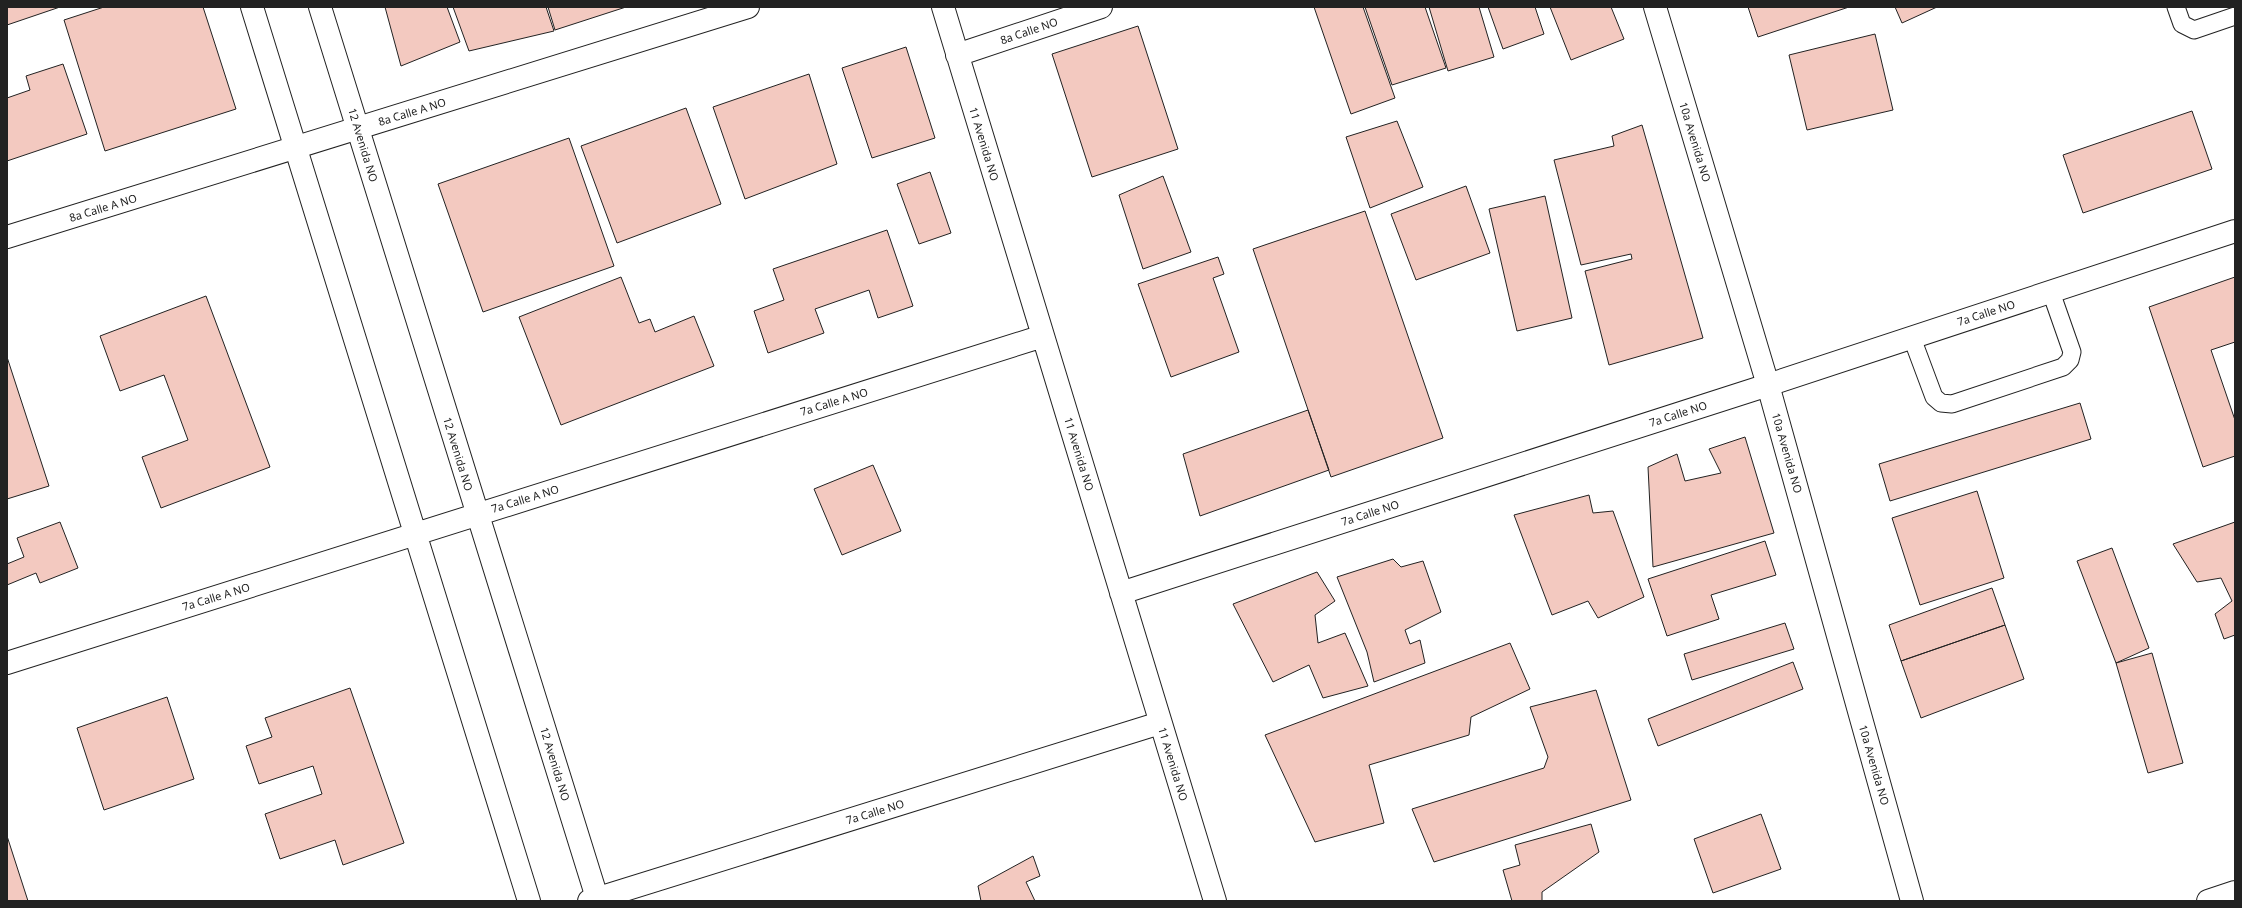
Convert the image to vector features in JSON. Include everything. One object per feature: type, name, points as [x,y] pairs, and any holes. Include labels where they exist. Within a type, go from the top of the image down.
[{"type":"street","points":[[252,7],[529,901]]},
{"type":"street","name":"12 Avenida NO","points":[[320,7],[595,900]]},
{"type":"street","name":"8a Calle A NO","points":[[7,237],[748,7]]},
{"type":"street","name":"11 Avenida NO","points":[[943,7],[1215,901]]},
{"type":"street","name":"8a Calle NO","points":[[957,55],[1101,7]]},
{"type":"street","name":"10a Avenida NO","points":[[1655,7],[1768,385],[1912,901]]},
{"type":"street","name":"7a Calle NO","points":[[1121,593],[1768,385],[2235,231]]},
{"type":"street","name":"7a Calle A NO","points":[[7,662],[1043,336]]},
{"type":"street","name":"7a Calle NO","points":[[595,900],[1160,723]]},
{"type":"street","points":[[2208,901],[2235,892]]},
{"type":"lane","points":[[2176,7],[2182,24],[2194,30],[2235,16]]},
{"type":"lane","points":[[1912,338],[1934,397],[1941,404],[1960,402],[2063,367],[2070,360],[2072,352],[2051,292]]},
{"type":"building","points":[[7,7],[60,7],[7,25]]},
{"type":"building","points":[[104,7],[203,7],[236,109],[105,151],[64,20]]},
{"type":"building","points":[[385,7],[447,7],[460,42],[401,66]]},
{"type":"building","points":[[453,7],[546,7],[554,31],[469,51]]},
{"type":"building","points":[[548,7],[626,7],[555,30]]},
{"type":"building","points":[[1314,7],[1363,7],[1395,98],[1351,114]]},
{"type":"building","points":[[1365,7],[1425,7],[1446,68],[1392,85]]},
{"type":"building","points":[[1429,7],[1479,7],[1494,57],[1448,71]]},
{"type":"building","points":[[1488,7],[1535,7],[1544,34],[1503,49]]},
{"type":"building","points":[[1550,7],[1611,7],[1624,39],[1571,60]]},
{"type":"building","points":[[1748,7],[1849,7],[1758,37]]},
{"type":"building","points":[[1895,7],[1937,7],[1902,23]]},
{"type":"building","points":[[1138,26],[1178,149],[1092,177],[1052,54]]},
{"type":"building","points":[[1875,34],[1893,110],[1807,130],[1789,55]]},
{"type":"building","points":[[906,47],[935,138],[872,158],[842,68]]},
{"type":"building","points":[[63,64],[87,134],[7,161],[7,98],[30,90],[26,76]]},
{"type":"building","points":[[809,74],[837,164],[745,199],[713,107]]},
{"type":"building","points":[[686,108],[721,204],[617,243],[581,146]]},
{"type":"building","points":[[2192,111],[2212,169],[2083,213],[2063,155]]},
{"type":"building","points":[[1397,121],[1423,187],[1370,208],[1346,137]]},
{"type":"building","points":[[1642,125],[1703,338],[1609,365],[1585,271],[1632,259],[1631,254],[1581,265],[1554,160],[1614,146],[1612,136]]},
{"type":"building","points":[[569,138],[614,266],[483,312],[438,184]]},
{"type":"building","points":[[930,172],[951,233],[919,244],[897,184]]},
{"type":"building","points":[[1163,176],[1191,252],[1143,269],[1119,195]]},
{"type":"building","points":[[1466,186],[1490,253],[1416,280],[1391,214]]},
{"type":"building","points":[[1545,196],[1572,318],[1517,331],[1489,209]]},
{"type":"building","points":[[1365,211],[1443,438],[1331,477],[1253,249]]},
{"type":"building","points":[[887,230],[913,306],[878,318],[869,290],[815,309],[824,333],[768,353],[754,311],[784,300],[773,269]]},
{"type":"building","points":[[1218,257],[1224,274],[1213,278],[1239,352],[1171,377],[1138,284]]},
{"type":"building","points":[[621,277],[639,323],[650,319],[655,332],[694,316],[714,366],[561,425],[519,317]]},
{"type":"building","points":[[2235,277],[2235,342],[2211,350],[2235,420],[2235,456],[2203,467],[2149,307]]},
{"type":"building","points":[[206,296],[270,467],[161,508],[142,457],[188,440],[164,375],[120,391],[100,336]]},
{"type":"building","points":[[7,357],[49,486],[7,499]]},
{"type":"building","points":[[2080,403],[2091,439],[1890,501],[1879,464]]},
{"type":"building","points":[[1308,410],[1329,470],[1200,516],[1183,454]]},
{"type":"building","points":[[1745,437],[1774,533],[1653,567],[1648,467],[1677,454],[1685,481],[1721,473],[1709,449]]},
{"type":"building","points":[[873,465],[901,531],[842,555],[814,489]]},
{"type":"building","points":[[1977,491],[2004,578],[1920,605],[1892,518]]},
{"type":"building","points":[[1589,495],[1593,513],[1613,511],[1644,597],[1598,618],[1588,601],[1552,615],[1514,515]]},
{"type":"building","points":[[60,522],[78,568],[40,583],[36,573],[7,585],[7,564],[24,557],[17,538]]},
{"type":"building","points":[[2235,522],[2235,635],[2224,639],[2215,614],[2232,601],[2221,578],[2197,582],[2173,544]]},
{"type":"building","points":[[1765,541],[1776,575],[1711,595],[1719,619],[1667,636],[1648,579]]},
{"type":"building","points":[[2112,548],[2149,648],[2116,663],[2077,561]]},
{"type":"building","points":[[1393,559],[1401,567],[1423,561],[1441,612],[1405,630],[1410,644],[1420,640],[1425,663],[1374,682],[1367,652],[1337,577]]},
{"type":"building","points":[[1317,572],[1335,601],[1315,615],[1318,643],[1345,633],[1368,686],[1323,698],[1309,665],[1273,682],[1233,604]]},
{"type":"building","points":[[1992,588],[2005,625],[1901,661],[1889,625]]},
{"type":"building","points":[[1785,623],[1794,649],[1692,680],[1684,654]]},
{"type":"building","points":[[2005,625],[2024,679],[1921,718],[1901,661]]},
{"type":"building","points":[[1510,643],[1530,689],[1471,717],[1469,735],[1369,765],[1384,823],[1315,842],[1265,735]]},
{"type":"building","points":[[2152,653],[2183,763],[2148,773],[2116,663]]},
{"type":"building","points":[[1793,662],[1803,689],[1658,746],[1648,719]]},
{"type":"building","points":[[350,688],[404,843],[343,865],[335,840],[280,859],[265,814],[322,794],[313,766],[259,784],[246,746],[272,737],[265,718]]},
{"type":"building","points":[[1596,690],[1631,800],[1434,862],[1412,809],[1544,768],[1548,757],[1530,707]]},
{"type":"building","points":[[167,697],[194,779],[104,810],[77,728]]},
{"type":"building","points":[[1761,814],[1781,869],[1713,893],[1694,839]]},
{"type":"building","points":[[1591,824],[1599,852],[1542,892],[1542,901],[1512,901],[1503,870],[1520,865],[1515,845]]},
{"type":"building","points":[[7,836],[28,901],[7,901]]},
{"type":"building","points":[[1033,856],[1040,876],[1026,882],[1035,901],[981,901],[978,886]]}]
